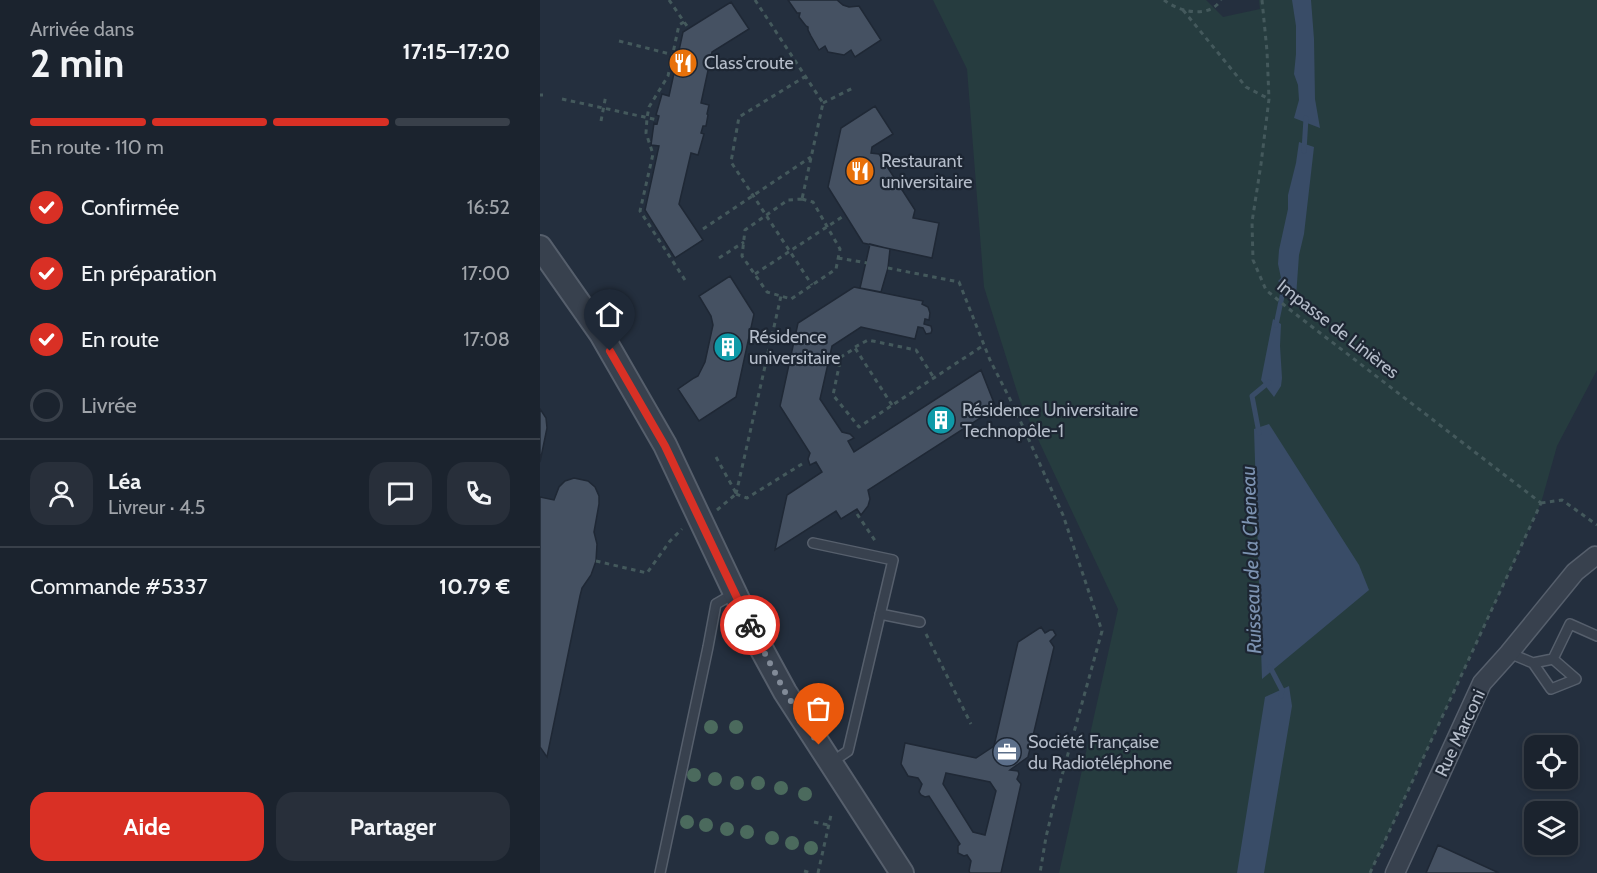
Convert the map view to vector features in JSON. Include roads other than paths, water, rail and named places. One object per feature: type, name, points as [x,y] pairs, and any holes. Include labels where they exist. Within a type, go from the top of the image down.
[{"type":"street","points":[[540,247],[601,334],[665,446],[761,648],[785,692],[902,873]]},
{"type":"street","name":"Rue Marconi","points":[[1395,873],[1482,683],[1575,572],[1595,556],[1597,557]]},
{"type":"lane","points":[[813,543],[893,560],[848,751],[830,763]]},
{"type":"lane","points":[[660,873],[716,604],[735,593]]},
{"type":"lane","points":[[880,614],[920,622]]},
{"type":"lane","points":[[1553,659],[1570,624],[1597,636]]},
{"type":"lane","points":[[1509,652],[1533,663],[1551,689],[1576,679],[1553,659]]},
{"type":"lane","points":[[1533,663],[1553,659]]},
{"type":"water","points":[[1292,0],[1311,0],[1315,99],[1320,128],[1294,118],[1299,100],[1298,85],[1294,74],[1296,26]]},
{"type":"water","points":[[1299,142],[1314,147],[1304,234],[1299,255],[1296,297],[1278,281],[1281,278],[1278,264],[1288,209],[1288,195]]},
{"type":"water","points":[[1273,319],[1281,324],[1282,378],[1281,386],[1274,397],[1261,380]]},
{"type":"water","points":[[1269,424],[1359,565],[1369,590],[1262,679],[1254,429]]},
{"type":"water","points":[[1289,686],[1292,706],[1264,873],[1237,873],[1265,697]]},
{"type":"waterway","name":"Ruisseau de la Cheneau","points":[[1304,151],[1306,118]]},
{"type":"waterway","name":"Ruisseau de la Cheneau","points":[[1276,325],[1285,282]]},
{"type":"waterway","name":"Ruisseau de la Cheneau","points":[[1259,433],[1252,396],[1269,382]]},
{"type":"waterway","name":"Ruisseau de la Cheneau","points":[[1270,667],[1282,690],[1281,696]]},
{"type":"place","name":"Class'croute","points":[[683,63]]},
{"type":"place","name":"Restaurant universitaire","points":[[860,171]]},
{"type":"place","name":"Résidence universitaire","points":[[728,347]]},
{"type":"place","name":"Résidence Universitaire Technopôle-1","points":[[941,420]]},
{"type":"place","name":"Société Française du Radiotéléphone","points":[[1007,752]]}]
